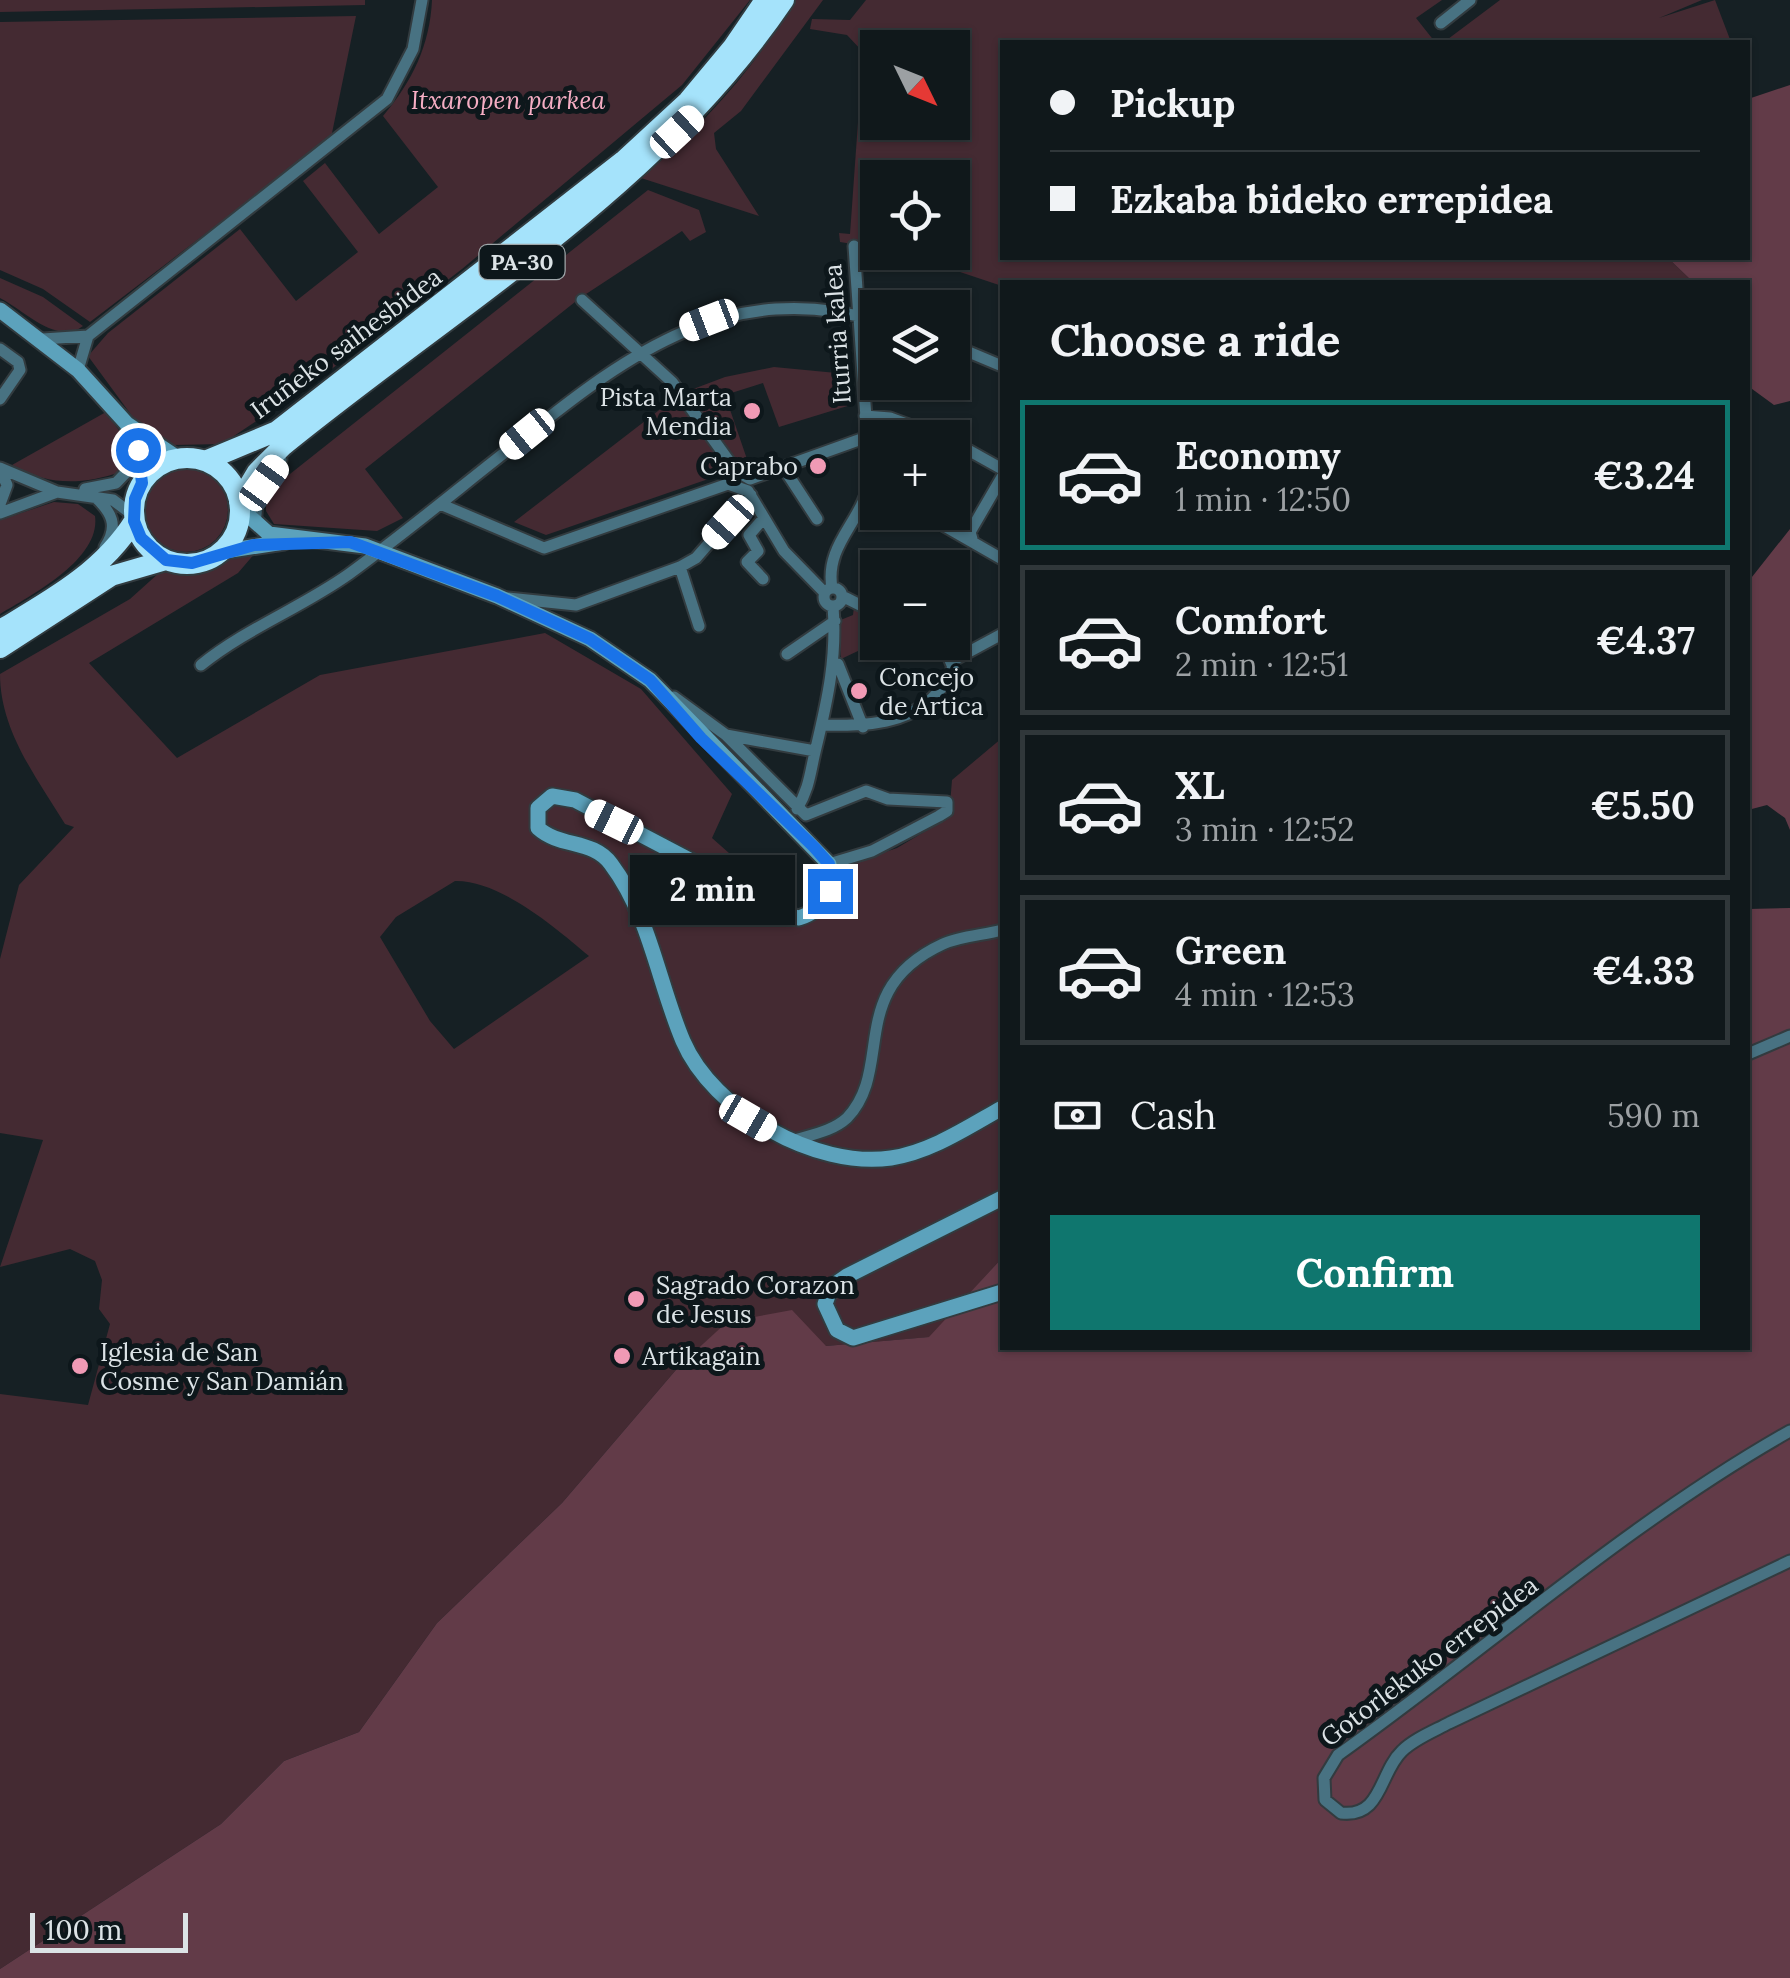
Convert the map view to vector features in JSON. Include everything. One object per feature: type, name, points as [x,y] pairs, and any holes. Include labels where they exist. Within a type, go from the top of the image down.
[{"type":"highway","name":"Iruñeko saihesbidea","points":[[204,461],[277,431],[623,161],[688,101],[734,48],[765,0]]},
{"type":"highway","name":"Iruñeko saihesbidea","points":[[239,505],[257,472],[300,432],[491,288],[633,172],[699,111],[745,58],[784,0]]},
{"type":"highway","name":"PA-30","points":[[178,459],[204,461]]},
{"type":"highway","points":[[0,630],[87,575],[118,547],[134,518],[142,483],[164,464],[178,459]]},
{"type":"highway","points":[[204,461],[233,484],[239,505]]},
{"type":"highway","name":"PA-30","points":[[218,552],[234,534],[239,505]]},
{"type":"highway","points":[[134,518],[141,538],[166,560]]},
{"type":"highway","points":[[0,648],[111,576],[166,560],[192,563],[218,552]]},
{"type":"street","points":[[43,340],[88,336],[387,98],[413,49],[422,0]]},
{"type":"street","points":[[1441,23],[1470,0]]},
{"type":"street","name":"Iturria kalea","points":[[854,246],[855,315],[865,420]]},
{"type":"street","points":[[582,300],[672,382],[736,471],[750,479],[860,440]]},
{"type":"street","points":[[201,666],[254,627],[305,602],[378,551],[637,352],[668,336],[734,314],[798,309],[860,317]]},
{"type":"street","points":[[0,310],[78,370],[126,424],[178,459]]},
{"type":"street","points":[[78,370],[88,336]]},
{"type":"street","points":[[0,350],[18,362],[20,370],[0,399]]},
{"type":"street","points":[[970,353],[1000,365]]},
{"type":"street","points":[[865,416],[895,420]]},
{"type":"street","points":[[126,424],[139,459],[142,483]]},
{"type":"street","name":"Iruñeko saihesbidea","points":[[255,524],[258,494],[300,432]]},
{"type":"street","points":[[970,451],[1000,468]]},
{"type":"street","points":[[36,485],[94,489],[116,483],[139,459]]},
{"type":"street","points":[[0,468],[57,492],[114,500],[134,518]]},
{"type":"street","points":[[0,468],[7,485],[3,509]]},
{"type":"street","points":[[783,468],[817,520]]},
{"type":"street","points":[[3,509],[21,479]]},
{"type":"street","points":[[972,539],[974,534],[970,532],[1000,480]]},
{"type":"street","points":[[440,504],[544,548],[728,484],[740,486],[750,495],[784,551],[833,596],[860,607]]},
{"type":"street","points":[[3,509],[57,492]]},
{"type":"street","points":[[497,596],[576,606],[680,567],[696,558],[750,495]]},
{"type":"street","points":[[48,599],[60,584],[102,551],[113,532],[110,512],[94,496]]},
{"type":"street","points":[[239,505],[255,524],[276,536],[350,542],[378,551],[497,596],[590,639],[726,736],[806,815],[866,792],[876,798],[948,802],[947,810],[939,816],[872,851],[829,864]]},
{"type":"street","name":"Iturria kalea","points":[[836,660],[835,548],[860,512]]},
{"type":"street","points":[[763,580],[747,562],[758,551],[750,535],[764,518]]},
{"type":"street","points":[[955,530],[1000,558]]},
{"type":"street","points":[[218,552],[320,540]]},
{"type":"street","points":[[680,567],[699,626]]},
{"type":"street","points":[[788,654],[834,621]]},
{"type":"street","points":[[970,651],[1000,635]]},
{"type":"street","points":[[797,809],[811,786],[836,660]]},
{"type":"street","points":[[836,660],[863,727]]},
{"type":"street","points":[[822,725],[863,727],[904,717],[948,679],[952,660]]},
{"type":"street","points":[[657,688],[701,738],[829,864],[830,891],[822,905],[799,918],[783,914],[735,884],[575,800],[552,796],[538,808],[538,828],[549,838],[599,851],[617,872],[644,923],[672,1014],[695,1064],[748,1118],[786,1138],[844,1156],[890,1158],[940,1142],[1000,1109]]},
{"type":"street","points":[[726,736],[815,751]]},
{"type":"street","points":[[798,1139],[837,1126],[856,1105],[880,1007],[902,975],[944,944],[1000,930]]},
{"type":"street","points":[[1750,1053],[1790,1036]]},
{"type":"street","points":[[1000,1199],[847,1276],[831,1287],[825,1304],[837,1330],[853,1338],[1000,1293]]},
{"type":"street","name":"Gotorlekuko errepidea","points":[[1790,1431],[1735,1462],[1644,1526],[1338,1755],[1324,1778],[1325,1800],[1341,1813],[1359,1812],[1372,1804],[1402,1750],[1790,1561]]},
{"type":"green space","points":[[0,0],[365,0],[365,5],[0,12]]},
{"type":"green space","name":"Itxaropen parkea","points":[[432,0],[750,0],[682,85],[462,269],[312,384],[222,444],[174,445],[143,431],[88,356],[108,333],[240,229],[296,301],[358,252],[303,181],[325,163],[379,234],[438,187],[383,116],[418,62],[428,32]]},
{"type":"green space","points":[[794,0],[823,0],[741,111],[714,133],[716,149],[759,216],[641,178],[725,96]]},
{"type":"green space","points":[[866,0],[1442,0],[1416,18],[1433,40],[1000,40],[1000,260],[1670,260],[1691,280],[1000,280],[1000,285],[954,270],[970,270],[970,160],[860,160],[860,245],[840,242],[839,233],[850,234],[860,94],[860,140],[970,140],[970,30],[860,30],[860,49],[847,35],[810,29],[812,19],[850,20]]},
{"type":"green space","points":[[1500,0],[1702,0],[1659,18],[1715,0],[1730,40],[1447,40]]},
{"type":"green space","points":[[356,16],[331,138],[90,322],[43,289],[0,270],[0,22]]},
{"type":"green space","points":[[648,190],[699,210],[706,232],[690,241],[682,231],[580,298],[365,469],[403,518],[377,531],[274,524],[266,511],[266,493]]},
{"type":"green space","points":[[0,278],[43,297],[83,326],[62,332],[41,324],[0,298]]},
{"type":"green space","points":[[774,367],[847,374],[854,404],[779,427],[763,383],[725,395],[749,465],[546,535],[514,522],[680,394],[725,377]]},
{"type":"green space","points":[[106,412],[121,433],[129,457],[121,472],[65,481],[39,477],[12,465]]},
{"type":"green space","points":[[186,468],[202,471],[216,480],[225,494],[225,526],[216,540],[202,549],[186,552],[170,549],[156,540],[147,526],[144,510],[147,494],[156,480],[170,471]]},
{"type":"green space","points":[[54,502],[78,504],[95,516],[94,532],[87,547],[62,574],[0,614],[0,520]]},
{"type":"green space","points":[[256,552],[238,573],[89,663],[177,758],[320,675],[545,633],[641,689],[732,794],[712,838],[808,923],[843,890],[838,868],[897,848],[949,817],[952,780],[1000,740],[1000,1260],[930,1337],[826,1346],[727,1323],[681,1364],[562,1503],[437,1623],[359,1732],[284,1761],[221,1824],[0,1969],[0,1394],[88,1405],[110,1324],[99,1309],[102,1280],[95,1261],[70,1249],[0,1267],[43,1140],[0,1133],[0,959],[19,885],[74,827],[65,824],[13,734],[0,674],[130,599],[160,572],[199,575],[235,556]],"holes":[[[455,881],[490,888],[526,908],[589,956],[454,1049],[430,1021],[380,937],[396,917]]]},
{"type":"green space","points":[[854,607],[860,611],[860,650],[841,659],[838,621],[853,615]]},
{"type":"shaded area","points":[[1790,85],[1790,401],[1774,405],[1750,387],[1750,280],[1691,280],[1670,260],[1750,260],[1750,98]]},
{"type":"shaded area","points":[[1790,529],[1790,830],[1785,818],[1767,805],[1750,809],[1750,579]]},
{"type":"shaded area","points":[[1790,908],[1790,1978],[0,1978],[0,1969],[221,1824],[284,1761],[359,1732],[437,1623],[562,1503],[681,1364],[727,1322],[792,1310],[826,1346],[929,1337],[1000,1260],[1000,1350],[1750,1350],[1750,909]]},
{"type":"place","name":"Pista Marta Mendia","points":[[752,411]]},
{"type":"place","name":"Caprabo","points":[[818,466]]},
{"type":"place","name":"Concejo de Artica","points":[[859,691]]},
{"type":"place","name":"Sagrado Corazon de Jesus","points":[[636,1299]]},
{"type":"place","name":"Artikagain","points":[[622,1356]]},
{"type":"place","name":"Iglesia de San Cosme y San Damián","points":[[80,1366]]},
{"type":"route","points":[[138,450],[142,483],[135,499],[134,521],[141,538],[166,560],[192,563],[218,552],[254,545],[350,542],[497,596],[590,639],[650,680],[701,738],[814,847],[829,864],[830,891]]}]
